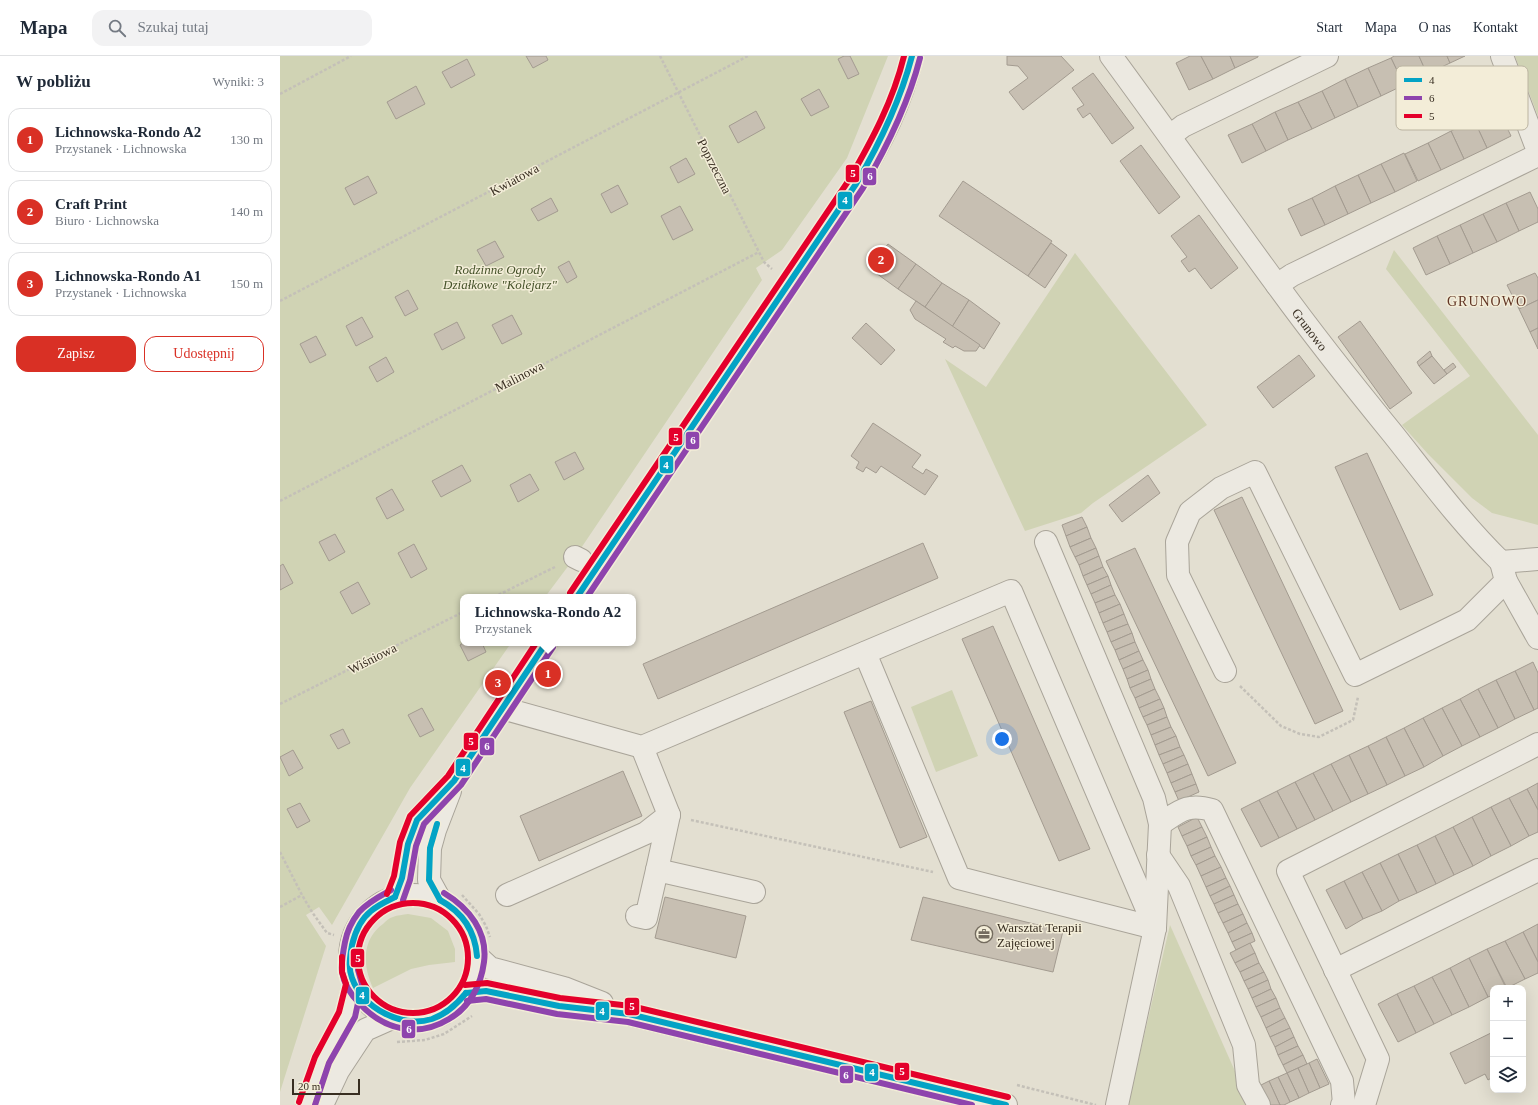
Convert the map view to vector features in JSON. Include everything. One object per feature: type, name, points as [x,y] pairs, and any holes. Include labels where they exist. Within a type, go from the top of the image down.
[{"type":"street","points":[[579,594],[856,184],[887,126],[905,84],[912,56]]},
{"type":"street","name":"Grunowo","points":[[1111,56],[1277,285],[1369,405],[1504,571],[1538,638]]},
{"type":"street","points":[[1170,136],[1183,126],[1327,56]]},
{"type":"street","points":[[1502,56],[1506,66]]},
{"type":"street","points":[[1528,125],[1538,151]]},
{"type":"street","points":[[1277,285],[1292,275],[1538,154]]},
{"type":"street","points":[[1225,671],[1178,575],[1177,542],[1190,512],[1221,488],[1255,472],[1355,675],[1467,620],[1504,571],[1538,559]]},
{"type":"street","points":[[1046,542],[1154,798],[1160,824],[1155,928],[1117,1105]]},
{"type":"street","points":[[502,708],[642,747],[1012,591],[1155,928]]},
{"type":"street","points":[[395,897],[402,878],[408,844],[417,820],[454,780],[544,646]]},
{"type":"street","points":[[864,653],[959,878],[1155,928]]},
{"type":"street","points":[[1364,1105],[1378,1058],[1288,871],[1538,744]]},
{"type":"street","points":[[637,916],[646,918],[669,816],[642,747]]},
{"type":"street","points":[[440,900],[429,880],[430,848],[435,830],[454,780]]},
{"type":"street","points":[[1160,824],[1183,809],[1199,807],[1212,810],[1342,1081],[1344,1104],[1342,1105]]},
{"type":"street","points":[[507,895],[545,885],[646,833],[669,816]]},
{"type":"street","points":[[1158,855],[1179,886],[1241,1037],[1244,1045],[1248,1085],[1259,1105]]},
{"type":"street","points":[[657,870],[754,892]]},
{"type":"street","points":[[1335,970],[1538,870]]},
{"type":"street","points":[[414,893],[432,896],[440,900],[448,904],[462,916],[472,932],[477,950],[476,968],[466,993],[461,1001],[447,1012],[430,1020],[411,1022],[392,1018],[376,1009],[354,984],[350,971],[353,939],[362,920],[376,907],[395,897],[414,893]]},
{"type":"street","points":[[477,956],[490,968],[564,988],[629,1014]]},
{"type":"street","points":[[307,1105],[322,1060],[347,1015],[354,984]]},
{"type":"street","points":[[466,993],[486,991],[559,1006],[629,1014],[1006,1105]]},
{"type":"street","points":[[322,1105],[338,1071],[365,1030],[392,1018]]},
{"type":"path","points":[[280,94],[352,56]]},
{"type":"path","name":"Poprzeczna","points":[[660,56],[764,262],[776,271]]},
{"type":"path","name":"Kwiatowa","points":[[280,302],[748,56]]},
{"type":"path","name":"Malinowa","points":[[280,501],[759,252]]},
{"type":"path","points":[[500,594],[578,558]]},
{"type":"path","name":"Wiśniowa","points":[[280,704],[460,614]]},
{"type":"path","points":[[1225,671],[1281,726],[1300,734],[1319,737],[1353,720],[1358,695],[1355,675]]},
{"type":"path","points":[[669,816],[959,878]]},
{"type":"path","points":[[280,852],[312,912],[328,933],[334,935]]},
{"type":"path","points":[[280,907],[302,895]]},
{"type":"path","points":[[396,1042],[425,1040],[444,1034],[473,1015]]},
{"type":"green space","name":"Rodzinne Ogrody Działkowe \"Kolejarz\"","points":[[280,56],[888,56],[847,158],[782,250],[756,268],[762,280],[575,557],[547,594],[460,594],[460,646],[509,646],[410,788],[332,925],[319,907],[306,915],[326,946],[280,1092]]},
{"type":"green space","points":[[1515,56],[1538,56],[1538,116],[1528,90],[1528,66],[1519,66]]},
{"type":"green space","points":[[1394,250],[1538,435],[1538,525],[1492,513],[1472,498],[1428,454],[1402,425],[1470,376],[1386,269]]},
{"type":"green space","points":[[1075,253],[1207,425],[1093,503],[1081,513],[1025,531],[945,359],[986,387]]},
{"type":"green space","points":[[952,690],[978,756],[936,772],[911,707]]},
{"type":"green space","points":[[408,914],[431,918],[448,931],[455,949],[455,962],[411,969],[373,988],[367,971],[366,962],[366,954],[371,938],[376,930],[389,919]]},
{"type":"green space","points":[[1170,925],[1250,1105],[1128,1105]]},
{"type":"building","points":[[526,56],[546,56],[548,60],[533,68]]},
{"type":"building","points":[[844,56],[850,56],[859,74],[848,79],[838,59]]},
{"type":"building","points":[[1007,56],[1061,56],[1074,70],[1023,110],[1009,92],[1028,78],[1018,66],[1007,65]]},
{"type":"building","points":[[1190,56],[1201,56],[1213,79],[1189,90],[1176,63]]},
{"type":"building","points":[[1201,56],[1230,56],[1235,68],[1213,79]]},
{"type":"building","points":[[1230,56],[1258,56],[1258,57],[1235,68]]},
{"type":"building","points":[[1394,56],[1419,56],[1423,66],[1396,66],[1396,68],[1391,58]]},
{"type":"building","points":[[1419,56],[1447,56],[1450,63],[1444,66],[1423,66]]},
{"type":"building","points":[[1447,56],[1465,56],[1450,63]]},
{"type":"building","points":[[1391,58],[1396,68],[1396,89],[1381,96],[1368,68]]},
{"type":"building","points":[[467,59],[475,75],[451,88],[442,72]]},
{"type":"building","points":[[1368,68],[1381,96],[1358,107],[1345,79]]},
{"type":"building","points":[[1093,73],[1134,128],[1112,144],[1090,113],[1083,118],[1077,109],[1084,105],[1072,88]]},
{"type":"building","points":[[1345,79],[1358,107],[1335,118],[1322,91]]},
{"type":"building","points":[[416,86],[425,104],[396,119],[387,102]]},
{"type":"building","points":[[819,89],[829,107],[811,116],[801,99]]},
{"type":"building","points":[[1322,91],[1335,118],[1312,129],[1298,102]]},
{"type":"building","points":[[1298,102],[1312,129],[1288,140],[1275,112]]},
{"type":"building","points":[[756,111],[765,128],[738,143],[729,126]]},
{"type":"building","points":[[1275,112],[1288,140],[1266,151],[1252,124]]},
{"type":"building","points":[[1252,124],[1266,151],[1242,163],[1228,135]]},
{"type":"building","points":[[1479,130],[1508,130],[1511,136],[1487,148]]},
{"type":"building","points":[[1479,130],[1487,148],[1464,159],[1451,131]]},
{"type":"building","points":[[1451,131],[1464,159],[1441,170],[1428,143]]},
{"type":"building","points":[[1428,143],[1441,170],[1418,181],[1405,154]]},
{"type":"building","points":[[1141,145],[1180,197],[1159,214],[1120,161]]},
{"type":"building","points":[[1404,153],[1417,181],[1395,192],[1381,164]]},
{"type":"building","points":[[686,158],[695,174],[678,183],[670,167]]},
{"type":"building","points":[[1381,164],[1395,192],[1371,203],[1358,175]]},
{"type":"building","points":[[1358,175],[1371,203],[1348,214],[1335,186]]},
{"type":"building","points":[[368,176],[377,193],[354,205],[345,188]]},
{"type":"building","points":[[963,181],[1052,241],[1028,276],[939,216]]},
{"type":"building","points":[[618,185],[628,204],[611,213],[601,194]]},
{"type":"building","points":[[1335,186],[1348,214],[1325,225],[1312,198]]},
{"type":"building","points":[[1530,192],[1538,209],[1538,222],[1519,231],[1506,203]]},
{"type":"building","points":[[551,198],[558,211],[538,221],[531,209]]},
{"type":"building","points":[[1312,198],[1325,225],[1301,236],[1288,209]]},
{"type":"building","points":[[1506,203],[1519,231],[1497,242],[1483,214]]},
{"type":"building","points":[[680,206],[693,230],[673,240],[661,216]]},
{"type":"building","points":[[1483,214],[1497,242],[1473,253],[1460,225]]},
{"type":"building","points":[[1199,215],[1238,268],[1211,289],[1195,268],[1189,272],[1181,261],[1187,257],[1171,236]]},
{"type":"building","points":[[1460,225],[1473,253],[1450,264],[1437,236]]},
{"type":"building","points":[[1437,236],[1450,264],[1426,275],[1413,248]]},
{"type":"building","points":[[495,241],[504,257],[486,266],[477,250]]},
{"type":"building","points":[[1051,243],[1067,255],[1045,288],[1028,276]]},
{"type":"building","points":[[888,244],[916,264],[898,289],[869,268]]},
{"type":"building","points":[[569,261],[577,277],[567,283],[558,267]]},
{"type":"building","points":[[916,264],[942,283],[925,307],[898,289]]},
{"type":"building","points":[[1535,273],[1538,278],[1538,300],[1519,309],[1507,285]]},
{"type":"building","points":[[942,283],[969,300],[952,327],[925,307]]},
{"type":"building","points":[[408,290],[418,309],[405,316],[395,297]]},
{"type":"building","points":[[969,300],[1000,323],[984,349],[952,327]]},
{"type":"building","points":[[1538,300],[1538,328],[1530,332],[1519,309]]},
{"type":"building","points":[[916,301],[980,345],[976,351],[964,351],[955,346],[953,348],[943,342],[946,339],[915,319],[910,310]]},
{"type":"building","points":[[512,315],[522,334],[502,344],[492,325]]},
{"type":"building","points":[[362,317],[373,337],[356,346],[346,326]]},
{"type":"building","points":[[1360,321],[1412,393],[1390,409],[1338,337]]},
{"type":"building","points":[[457,322],[465,338],[442,350],[434,334]]},
{"type":"building","points":[[866,323],[895,350],[881,365],[852,338]]},
{"type":"building","points":[[1538,328],[1538,349],[1530,332]]},
{"type":"building","points":[[316,336],[326,355],[310,363],[300,344]]},
{"type":"building","points":[[1430,351],[1432,356],[1419,366],[1417,362]]},
{"type":"building","points":[[1299,355],[1315,376],[1273,408],[1257,387]]},
{"type":"building","points":[[1432,356],[1447,374],[1434,384],[1419,366]]},
{"type":"building","points":[[386,357],[394,372],[377,382],[369,367]]},
{"type":"building","points":[[1453,363],[1456,367],[1447,374],[1444,370]]},
{"type":"building","points":[[873,423],[921,455],[912,467],[923,474],[926,469],[938,476],[925,495],[881,466],[876,473],[866,467],[863,472],[856,468],[859,462],[851,456]]},
{"type":"building","points":[[575,452],[584,469],[564,480],[555,462]]},
{"type":"building","points":[[1367,453],[1433,595],[1400,610],[1335,467]]},
{"type":"building","points":[[462,465],[471,481],[441,497],[432,481]]},
{"type":"building","points":[[530,474],[539,490],[518,502],[510,485]]},
{"type":"building","points":[[1148,475],[1160,493],[1122,522],[1109,505]]},
{"type":"building","points":[[392,489],[404,510],[387,519],[376,498]]},
{"type":"building","points":[[1242,497],[1343,711],[1315,724],[1214,510]]},
{"type":"building","points":[[1082,517],[1087,527],[1066,536],[1062,525]]},
{"type":"building","points":[[1087,527],[1091,538],[1070,547],[1066,536]]},
{"type":"building","points":[[335,534],[345,552],[329,561],[319,542]]},
{"type":"building","points":[[1091,538],[1096,548],[1075,557],[1070,547]]},
{"type":"building","points":[[923,543],[938,578],[658,699],[643,664]]},
{"type":"building","points":[[414,544],[427,569],[411,578],[398,553]]},
{"type":"building","points":[[1096,548],[1099,556],[1079,565],[1075,557]]},
{"type":"building","points":[[1135,548],[1236,763],[1208,776],[1106,561]]},
{"type":"building","points":[[1099,556],[1103,567],[1083,576],[1079,565]]},
{"type":"building","points":[[283,564],[293,583],[280,590],[280,566]]},
{"type":"building","points":[[1103,567],[1108,576],[1087,585],[1083,576]]},
{"type":"building","points":[[1108,576],[1111,585],[1091,594],[1087,585]]},
{"type":"building","points":[[358,582],[370,604],[352,614],[340,592]]},
{"type":"building","points":[[1111,585],[1115,595],[1095,603],[1091,594]]},
{"type":"building","points":[[1115,595],[1120,604],[1099,613],[1095,603]]},
{"type":"building","points":[[1120,604],[1124,614],[1103,623],[1099,613]]},
{"type":"building","points":[[1124,614],[1128,624],[1107,632],[1103,623]]},
{"type":"building","points":[[1128,624],[1132,633],[1111,642],[1107,632]]},
{"type":"building","points":[[993,626],[1090,849],[1059,861],[962,639]]},
{"type":"building","points":[[1132,633],[1135,642],[1115,650],[1111,642]]},
{"type":"building","points":[[1135,642],[1139,651],[1119,660],[1115,650]]},
{"type":"building","points":[[460,646],[483,646],[486,652],[468,661]]},
{"type":"building","points":[[1139,651],[1143,660],[1123,669],[1119,660]]},
{"type":"building","points":[[1143,660],[1148,670],[1127,679],[1123,669]]},
{"type":"building","points":[[1533,662],[1538,673],[1538,708],[1534,710],[1515,671]]},
{"type":"building","points":[[1148,670],[1151,679],[1130,688],[1127,679]]},
{"type":"building","points":[[1515,671],[1534,710],[1515,719],[1496,680]]},
{"type":"building","points":[[1151,679],[1155,689],[1135,698],[1130,688]]},
{"type":"building","points":[[1496,680],[1515,719],[1498,728],[1478,689]]},
{"type":"building","points":[[1155,689],[1160,699],[1139,708],[1135,698]]},
{"type":"building","points":[[1478,689],[1498,728],[1480,737],[1460,699]]},
{"type":"building","points":[[1160,699],[1164,708],[1143,717],[1139,708]]},
{"type":"building","points":[[1460,699],[1480,737],[1462,746],[1442,708]]},
{"type":"building","points":[[871,701],[927,837],[900,848],[844,712]]},
{"type":"building","points":[[422,708],[434,730],[420,737],[408,715]]},
{"type":"building","points":[[1164,708],[1167,717],[1147,725],[1143,717]]},
{"type":"building","points":[[1442,708],[1462,746],[1443,756],[1423,718]]},
{"type":"building","points":[[1167,717],[1171,727],[1151,735],[1147,725]]},
{"type":"building","points":[[1423,718],[1443,756],[1424,767],[1404,728]]},
{"type":"building","points":[[1171,727],[1176,736],[1155,745],[1151,735]]},
{"type":"building","points":[[1404,728],[1424,767],[1405,776],[1386,737]]},
{"type":"building","points":[[343,729],[350,743],[338,749],[330,735]]},
{"type":"building","points":[[1176,736],[1180,747],[1159,755],[1155,745]]},
{"type":"building","points":[[1386,737],[1405,776],[1387,785],[1368,746]]},
{"type":"building","points":[[1368,746],[1387,785],[1368,794],[1349,755]]},
{"type":"building","points":[[1180,747],[1184,755],[1163,764],[1159,755]]},
{"type":"building","points":[[293,750],[303,768],[289,776],[280,757]]},
{"type":"building","points":[[1184,755],[1188,764],[1167,773],[1163,764]]},
{"type":"building","points":[[1349,755],[1368,794],[1351,802],[1331,764]]},
{"type":"building","points":[[1188,764],[1192,774],[1171,783],[1167,773]]},
{"type":"building","points":[[1331,764],[1351,802],[1333,811],[1313,773]]},
{"type":"building","points":[[623,771],[642,816],[539,861],[520,816]]},
{"type":"building","points":[[1313,773],[1333,811],[1315,820],[1295,782]]},
{"type":"building","points":[[1192,774],[1196,784],[1175,792],[1171,783]]},
{"type":"building","points":[[1295,782],[1315,820],[1297,829],[1277,791]]},
{"type":"building","points":[[1538,783],[1538,810],[1527,789]]},
{"type":"building","points":[[1196,784],[1199,792],[1179,801],[1175,792]]},
{"type":"building","points":[[1527,789],[1538,810],[1538,832],[1529,836],[1509,798]]},
{"type":"building","points":[[1277,791],[1297,829],[1279,838],[1259,800]]},
{"type":"building","points":[[1509,798],[1529,836],[1511,846],[1491,807]]},
{"type":"building","points":[[1259,800],[1279,838],[1261,847],[1241,809]]},
{"type":"building","points":[[300,803],[310,821],[297,828],[287,809]]},
{"type":"building","points":[[1491,807],[1511,846],[1491,856],[1472,817]]},
{"type":"building","points":[[1197,817],[1202,827],[1182,836],[1178,827]]},
{"type":"building","points":[[1472,817],[1491,856],[1473,866],[1453,827]]},
{"type":"building","points":[[1202,827],[1207,837],[1187,846],[1182,836]]},
{"type":"building","points":[[1453,827],[1473,866],[1454,875],[1435,836]]},
{"type":"building","points":[[1435,836],[1454,875],[1436,884],[1417,845]]},
{"type":"building","points":[[1207,837],[1211,847],[1191,856],[1187,846]]},
{"type":"building","points":[[1417,845],[1436,884],[1417,893],[1398,854]]},
{"type":"building","points":[[1211,847],[1215,856],[1196,865],[1191,856]]},
{"type":"building","points":[[1398,854],[1417,893],[1399,901],[1380,863]]},
{"type":"building","points":[[1215,856],[1221,867],[1201,876],[1196,865]]},
{"type":"building","points":[[1380,863],[1399,901],[1382,911],[1362,872]]},
{"type":"building","points":[[1221,867],[1226,878],[1206,887],[1201,876]]},
{"type":"building","points":[[1362,872],[1382,911],[1363,919],[1344,881]]},
{"type":"building","points":[[1226,878],[1230,886],[1210,896],[1206,887]]},
{"type":"building","points":[[1344,881],[1363,919],[1346,929],[1326,890]]},
{"type":"building","points":[[1230,886],[1234,895],[1214,904],[1210,896]]},
{"type":"building","points":[[1234,895],[1238,904],[1218,913],[1214,904]]},
{"type":"building","points":[[665,897],[746,916],[736,958],[655,938]]},
{"type":"building","points":[[923,897],[1063,931],[1053,972],[911,940]]},
{"type":"building","points":[[1238,904],[1243,914],[1223,923],[1218,913]]},
{"type":"building","points":[[1243,914],[1247,923],[1228,933],[1223,923]]},
{"type":"building","points":[[1247,923],[1252,933],[1232,942],[1228,933]]},
{"type":"building","points":[[1538,924],[1538,962],[1523,932]]},
{"type":"building","points":[[1523,932],[1538,962],[1538,973],[1525,979],[1505,941]]},
{"type":"building","points":[[1252,933],[1255,941],[1236,950],[1232,942]]},
{"type":"building","points":[[1505,941],[1525,979],[1513,985],[1505,985],[1487,949]]},
{"type":"building","points":[[1250,943],[1255,953],[1235,963],[1230,953]]},
{"type":"building","points":[[1487,949],[1505,985],[1490,985],[1490,996],[1488,997],[1469,958]]},
{"type":"building","points":[[1255,953],[1259,963],[1240,972],[1235,963]]},
{"type":"building","points":[[1469,958],[1488,997],[1469,1007],[1450,968]]},
{"type":"building","points":[[1259,963],[1264,972],[1244,981],[1240,972]]},
{"type":"building","points":[[1450,968],[1469,1007],[1452,1015],[1432,977]]},
{"type":"building","points":[[1264,972],[1268,980],[1248,989],[1244,981]]},
{"type":"building","points":[[1432,977],[1452,1015],[1434,1024],[1414,986]]},
{"type":"building","points":[[1268,980],[1271,989],[1252,998],[1248,989]]},
{"type":"building","points":[[1414,986],[1434,1024],[1416,1033],[1397,994]]},
{"type":"building","points":[[1271,989],[1276,998],[1256,1007],[1252,998]]},
{"type":"building","points":[[1397,994],[1416,1033],[1398,1042],[1378,1004]]},
{"type":"building","points":[[1276,998],[1280,1008],[1261,1017],[1256,1007]]},
{"type":"building","points":[[1280,1008],[1285,1018],[1266,1028],[1261,1017]]},
{"type":"building","points":[[1285,1018],[1290,1028],[1270,1037],[1266,1028]]},
{"type":"building","points":[[1290,1028],[1294,1037],[1275,1047],[1270,1037]]},
{"type":"building","points":[[1490,1033],[1490,1079],[1488,1080],[1485,1074],[1465,1084],[1450,1053]]},
{"type":"building","points":[[1294,1037],[1298,1046],[1278,1055],[1275,1047]]},
{"type":"building","points":[[1298,1046],[1303,1055],[1283,1065],[1278,1055]]},
{"type":"building","points":[[1303,1055],[1307,1064],[1287,1073],[1283,1065]]},
{"type":"building","points":[[1317,1059],[1329,1084],[1320,1088],[1309,1063]]},
{"type":"building","points":[[1309,1063],[1320,1088],[1309,1093],[1298,1068]]},
{"type":"building","points":[[1298,1068],[1309,1093],[1299,1098],[1287,1073]]},
{"type":"building","points":[[1287,1073],[1299,1098],[1290,1102],[1278,1077]]},
{"type":"building","points":[[1278,1077],[1290,1102],[1284,1105],[1280,1105],[1269,1081]]},
{"type":"building","points":[[1269,1081],[1280,1105],[1270,1105],[1261,1085]]},
{"type":"transit line","name":"5","points":[[570,593],[849,180],[881,120],[894,89],[904,56]]},
{"type":"transit line","name":"4","points":[[579,594],[856,184],[888,122],[902,90],[912,56]]},
{"type":"transit line","name":"6","points":[[589,594],[863,188],[896,125],[920,58]]},
{"type":"transit line","name":"5","points":[[387,894],[394,876],[400,842],[410,816],[448,776],[534,646]]},
{"type":"transit line","name":"4","points":[[395,897],[402,878],[408,844],[417,820],[454,781],[544,646]]},
{"type":"transit line","name":"6","points":[[403,900],[410,880],[416,846],[424,824],[461,785],[553,647]]},
{"type":"transit line","name":"4","points":[[437,824],[430,848],[429,880],[440,900]]},
{"type":"transit line","name":"6","points":[[391,890],[366,905],[354,919],[348,930],[346,938],[342,957],[342,972],[344,981],[351,993],[369,1013],[391,1025],[414,1029],[437,1025],[449,1019],[463,1008],[469,1002],[477,987],[484,962],[483,941],[475,922],[461,906],[444,893]]},
{"type":"transit line","name":"4","points":[[395,897],[371,911],[361,922],[355,935],[352,945],[350,966],[352,978],[357,989],[365,999],[385,1014],[408,1021],[420,1021],[437,1017],[451,1008],[466,993]]},
{"type":"transit line","name":"4","points":[[440,900],[455,910],[466,923],[473,938],[477,956]]},
{"type":"transit line","name":"5","points":[[413,903],[434,907],[444,912],[452,919],[459,927],[464,937],[468,958],[464,979],[459,989],[452,997],[444,1004],[434,1009],[413,1013],[392,1009],[382,1004],[374,997],[367,989],[362,979],[358,958],[362,937],[367,927],[374,919],[382,912],[392,907],[413,903]]},
{"type":"transit line","name":"5","points":[[299,1102],[315,1057],[339,1012],[346,984],[342,972],[342,957]]},
{"type":"transit line","name":"6","points":[[315,1105],[329,1063],[355,1017],[362,984],[358,970],[358,957]]},
{"type":"transit line","name":"5","points":[[465,985],[487,983],[560,998],[631,1006],[1008,1097]]},
{"type":"transit line","name":"4","points":[[466,993],[486,991],[559,1006],[629,1014],[1006,1105]]},
{"type":"transit line","name":"6","points":[[467,1001],[486,999],[557,1014],[628,1022],[972,1105]]},
{"type":"place","name":"Craft Print","points":[[881,260]]},
{"type":"place","name":"Lichnowska-Rondo A2","points":[[548,674]]},
{"type":"place","name":"Lichnowska-Rondo A1","points":[[498,683]]},
{"type":"place","name":"Warsztat Terapii Zajęciowej","points":[[984,934]]},
{"type":"district","name":"GRUNOWO","points":[[1487,301]]}]
